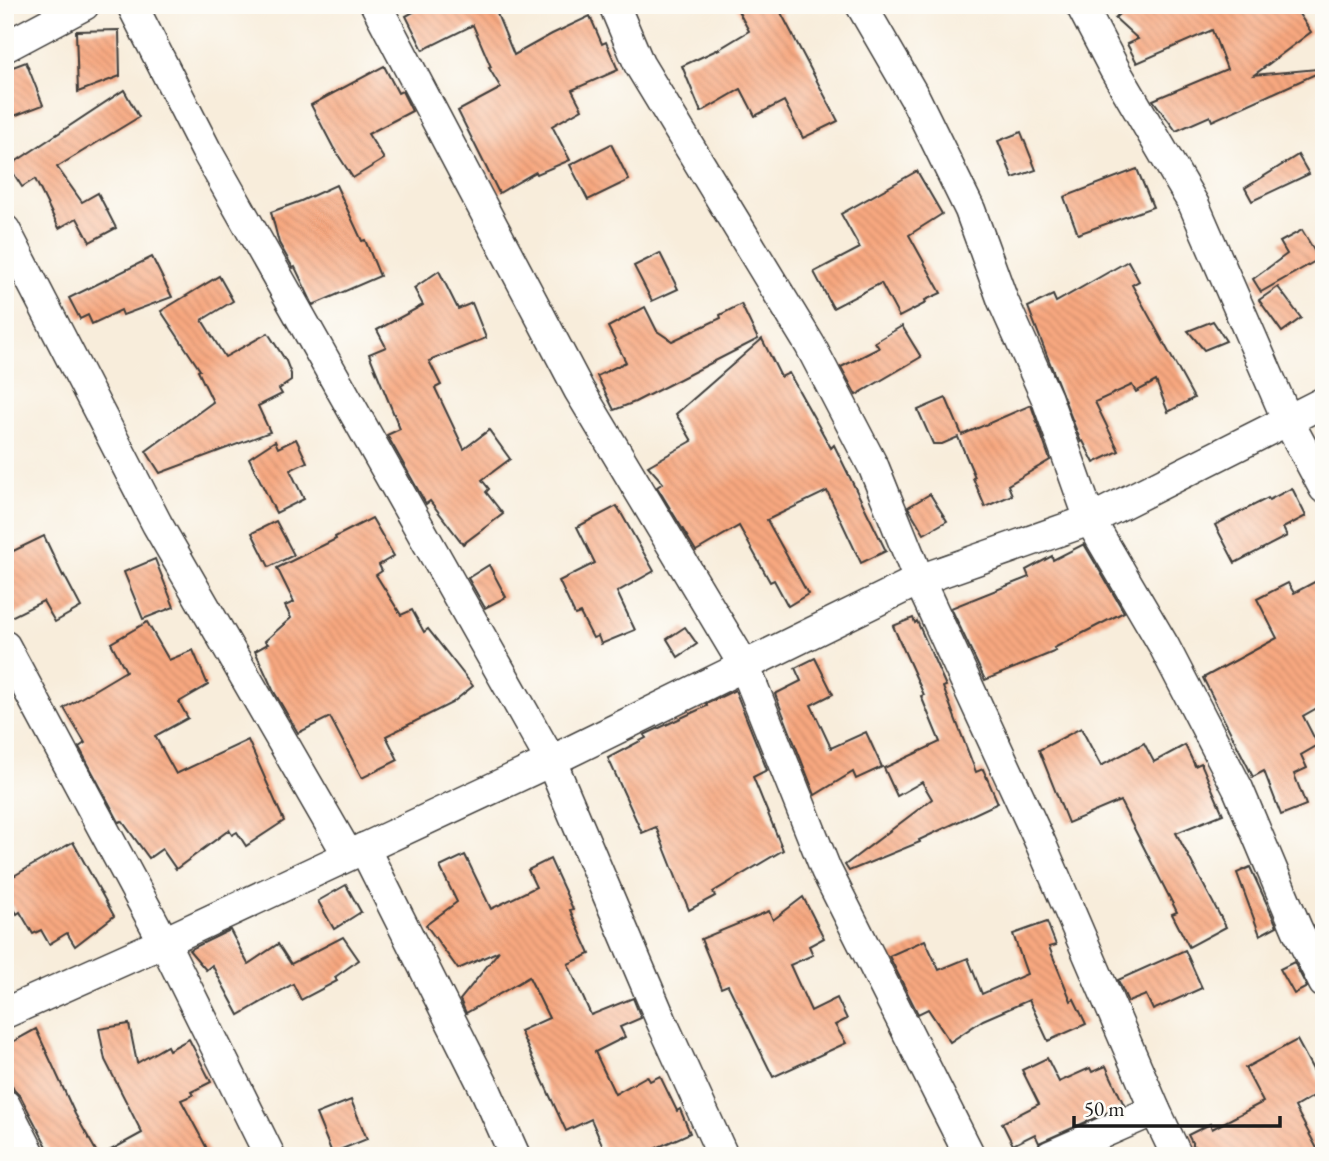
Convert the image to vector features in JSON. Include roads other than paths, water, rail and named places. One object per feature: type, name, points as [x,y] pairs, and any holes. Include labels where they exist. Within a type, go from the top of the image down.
[{"type":"street","points":[[5,47],[84,5]]},
{"type":"street","points":[[132,5],[205,150],[551,761],[661,1020],[723,1156]]},
{"type":"street","points":[[376,5],[579,390],[745,667],[826,870],[970,1156]]},
{"type":"street","points":[[614,5],[639,64],[810,345],[874,468],[919,580],[1040,842],[1177,1156]]},
{"type":"street","points":[[861,5],[915,99],[970,210],[1003,301],[1047,399],[1090,520],[1164,646],[1238,789],[1297,929],[1324,983]]},
{"type":"street","points":[[1081,5],[1115,71],[1194,205],[1287,419],[1324,488]]},
{"type":"street","points":[[5,230],[157,524],[356,851],[486,1091],[515,1156]]},
{"type":"street","points":[[5,1013],[164,942],[551,761],[919,580],[1090,520],[1324,402]]},
{"type":"street","points":[[5,646],[164,942],[270,1156]]},
{"type":"street","points":[[5,1105],[31,1156]]},
{"type":"street","points":[[1050,1156],[1155,1110]]}]
